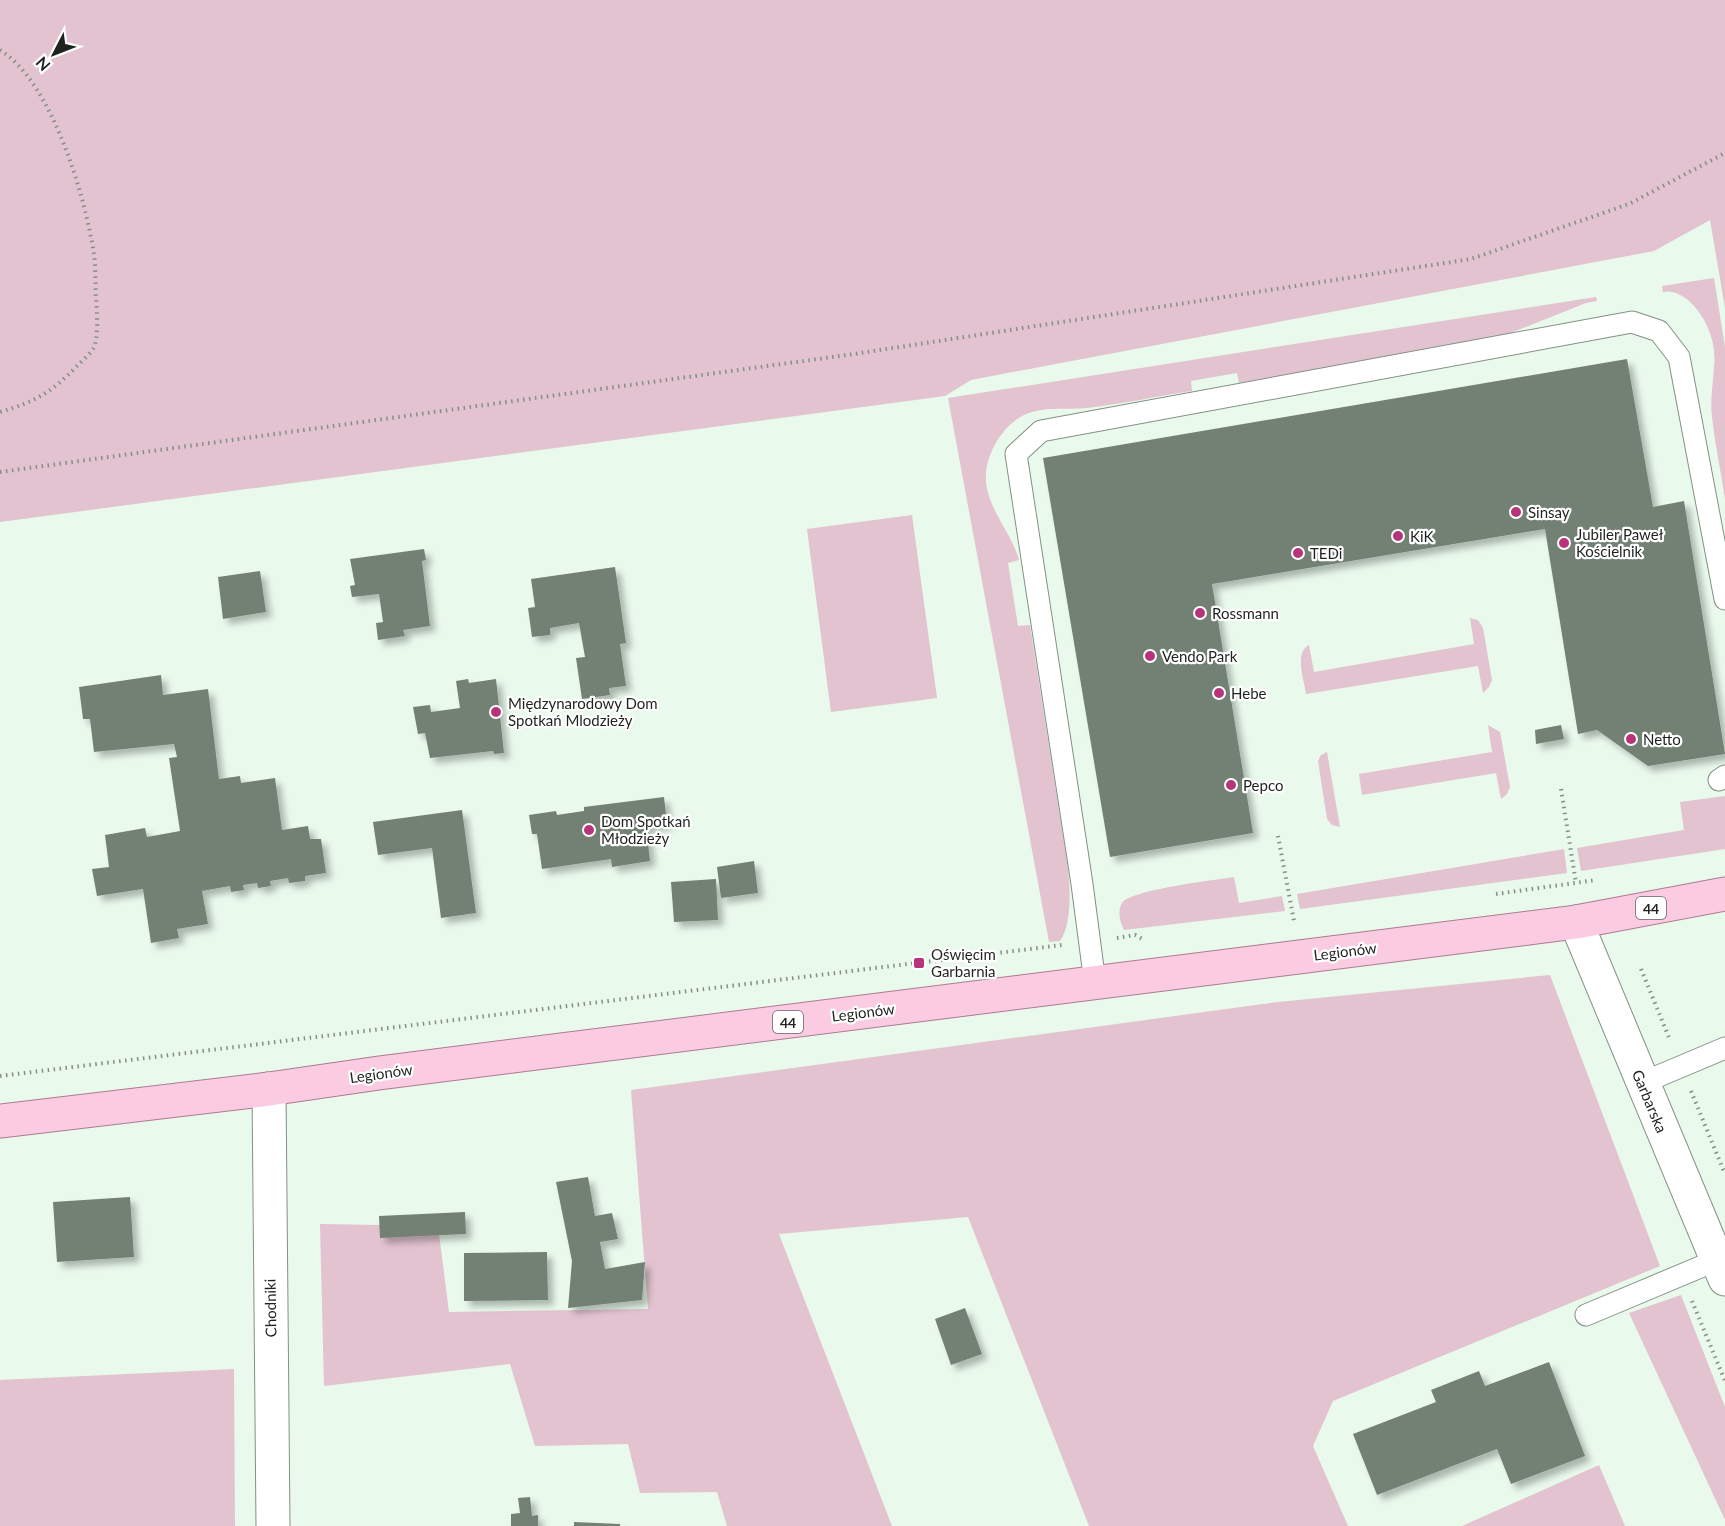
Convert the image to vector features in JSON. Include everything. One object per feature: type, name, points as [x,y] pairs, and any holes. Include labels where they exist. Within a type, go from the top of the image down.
[{"type":"main road","name":"Legionów","points":[[0,1121],[269,1089],[379,1073],[1576,922],[1725,894]]},
{"type":"street","name":"Garbarska","points":[[1576,922],[1721,1269]]},
{"type":"street","name":"Chodniki","points":[[269,1089],[273,1526]]},
{"type":"lane","points":[[1095,983],[1083,884],[1016,454],[1041,430],[1632,322],[1659,331],[1679,357],[1725,599]]},
{"type":"lane","points":[[1642,1083],[1725,1048]]},
{"type":"lane","points":[[1586,1315],[1721,1269]]},
{"type":"path","points":[[0,50],[8,55],[32,83],[50,113],[78,182],[94,255],[97,318],[94,348],[68,375],[48,393],[16,408],[0,412]]},
{"type":"path","points":[[0,472],[854,354],[1471,259],[1629,204],[1725,153]]},
{"type":"path","points":[[1560,789],[1576,883]]},
{"type":"path","points":[[1278,836],[1294,921],[1305,920]]},
{"type":"path","points":[[1492,894],[1599,879]]},
{"type":"path","points":[[0,1076],[1135,935],[1145,941]]},
{"type":"shaded area","points":[[0,0],[1725,0],[1725,308],[1710,220],[1654,251],[971,380],[945,396],[0,522]]},
{"type":"shaded area","points":[[1714,278],[1725,347],[1725,499],[1711,411],[1714,358],[1712,339],[1705,322],[1694,306],[1679,294],[1663,292],[1662,286]]},
{"type":"shaded area","points":[[1596,297],[1597,301],[1586,303],[1503,336],[1479,342],[1239,383],[1237,373],[1191,381],[1192,391],[1087,408],[1039,410],[1024,415],[1007,428],[989,457],[987,489],[1019,560],[1008,563],[1018,626],[1030,625],[1070,891],[1069,913],[1064,933],[1060,941],[1049,942],[948,398]]},
{"type":"shaded area","points":[[912,515],[937,698],[831,712],[807,529]]},
{"type":"shaded area","points":[[1470,618],[1478,620],[1483,628],[1492,680],[1483,693],[1478,666],[1306,694],[1301,660],[1304,649],[1309,645],[1314,672],[1474,644]]},
{"type":"shaded area","points":[[1488,725],[1500,732],[1510,787],[1501,799],[1496,773],[1362,795],[1359,774],[1492,752]]},
{"type":"shaded area","points":[[1327,752],[1340,827],[1332,825],[1327,819],[1318,761],[1321,755]]},
{"type":"shaded area","points":[[1725,796],[1725,849],[1581,871],[1577,848],[1684,830],[1680,802]]},
{"type":"shaded area","points":[[1564,849],[1567,873],[1300,909],[1297,894]]},
{"type":"shaded area","points":[[1234,877],[1239,903],[1282,896],[1285,911],[1124,930],[1120,910],[1122,903],[1128,898],[1156,890]]},
{"type":"shaded area","points":[[1550,975],[1660,1266],[1333,1401],[1313,1446],[1348,1526],[1089,1526],[968,1217],[779,1234],[892,1526],[727,1526],[717,1492],[640,1493],[628,1444],[535,1446],[510,1364],[324,1386],[320,1224],[438,1226],[449,1312],[648,1309],[631,1090],[1278,1002]]},
{"type":"shaded area","points":[[1681,1295],[1725,1407],[1725,1520],[1629,1313]]},
{"type":"shaded area","points":[[234,1369],[235,1526],[0,1526],[0,1380]]},
{"type":"shaded area","points":[[1599,1465],[1625,1526],[1462,1526]]},
{"type":"building","name":"Vendo Park","points":[[1627,359],[1653,507],[1684,501],[1725,754],[1648,766],[1597,730],[1578,734],[1545,529],[1212,584],[1253,833],[1110,857],[1043,458]]},
{"type":"building","points":[[424,549],[426,560],[422,561],[430,626],[403,630],[405,636],[378,640],[376,623],[383,622],[379,594],[352,597],[350,586],[355,585],[350,559]]},
{"type":"building","points":[[615,567],[626,643],[620,644],[626,686],[609,688],[610,695],[582,699],[576,658],[585,657],[579,623],[550,628],[550,635],[532,637],[528,608],[535,607],[531,579]]},
{"type":"building","points":[[260,571],[266,612],[223,619],[218,577]]},
{"type":"building","points":[[161,675],[163,695],[208,689],[219,779],[240,776],[241,783],[275,778],[282,830],[308,826],[310,839],[321,839],[326,873],[305,876],[305,881],[289,883],[288,878],[270,881],[271,886],[258,888],[257,883],[243,885],[244,890],[231,892],[230,886],[202,891],[208,924],[177,929],[179,938],[151,943],[143,889],[97,896],[92,869],[109,867],[105,835],[145,828],[147,837],[180,831],[169,758],[177,757],[174,744],[94,752],[90,719],[83,719],[79,687]]},
{"type":"building","points":[[468,679],[469,683],[496,679],[504,753],[494,754],[493,751],[430,758],[425,733],[418,734],[413,707],[430,705],[431,712],[460,708],[456,681]]},
{"type":"building","points":[[1561,725],[1564,739],[1536,744],[1535,730]]},
{"type":"building","name":"Dom Spotkań Młodzieży","points":[[664,797],[667,824],[646,826],[650,861],[612,867],[611,859],[542,869],[537,834],[532,834],[529,815],[556,811],[557,815],[584,811],[584,807]]},
{"type":"building","points":[[462,810],[476,913],[441,918],[432,848],[378,855],[373,822]]},
{"type":"building","points":[[754,861],[758,893],[721,898],[717,867]]},
{"type":"building","points":[[716,879],[718,920],[674,922],[671,882]]},
{"type":"building","points":[[588,1177],[595,1216],[612,1213],[618,1239],[600,1242],[605,1269],[645,1262],[642,1300],[568,1308],[572,1261],[556,1182]]},
{"type":"building","points":[[130,1197],[134,1257],[57,1262],[53,1202]]},
{"type":"building","points":[[465,1212],[466,1234],[380,1238],[379,1216]]},
{"type":"building","points":[[547,1252],[548,1300],[464,1301],[464,1253]]},
{"type":"building","points":[[965,1308],[982,1354],[951,1365],[935,1319]]},
{"type":"building","points":[[1549,1362],[1585,1456],[1511,1484],[1497,1449],[1377,1495],[1353,1434],[1436,1402],[1431,1390],[1479,1371],[1485,1386]]},
{"type":"building","points":[[530,1497],[532,1516],[538,1515],[538,1526],[511,1526],[511,1514],[520,1513],[518,1498]]},
{"type":"building","points":[[574,1522],[620,1524],[620,1526],[574,1526]]},
{"type":"place","name":"Sinsay","points":[[1516,512]]},
{"type":"place","name":"KiK","points":[[1398,536]]},
{"type":"place","name":"Jubiler Paweł Kościelnik","points":[[1564,543]]},
{"type":"place","name":"TEDi","points":[[1298,553]]},
{"type":"place","name":"Rossmann","points":[[1200,613]]},
{"type":"place","name":"Vendo Park","points":[[1150,656]]},
{"type":"place","name":"Hebe","points":[[1219,693]]},
{"type":"place","name":"Międzynarodowy Dom Spotkań Mlodzieży","points":[[496,712]]},
{"type":"place","name":"Netto","points":[[1631,739]]},
{"type":"place","name":"Pepco","points":[[1231,785]]},
{"type":"place","name":"Dom Spotkań Młodzieży","points":[[589,830]]},
{"type":"place","name":"Oświęcim Garbarnia","points":[[919,963]]}]
